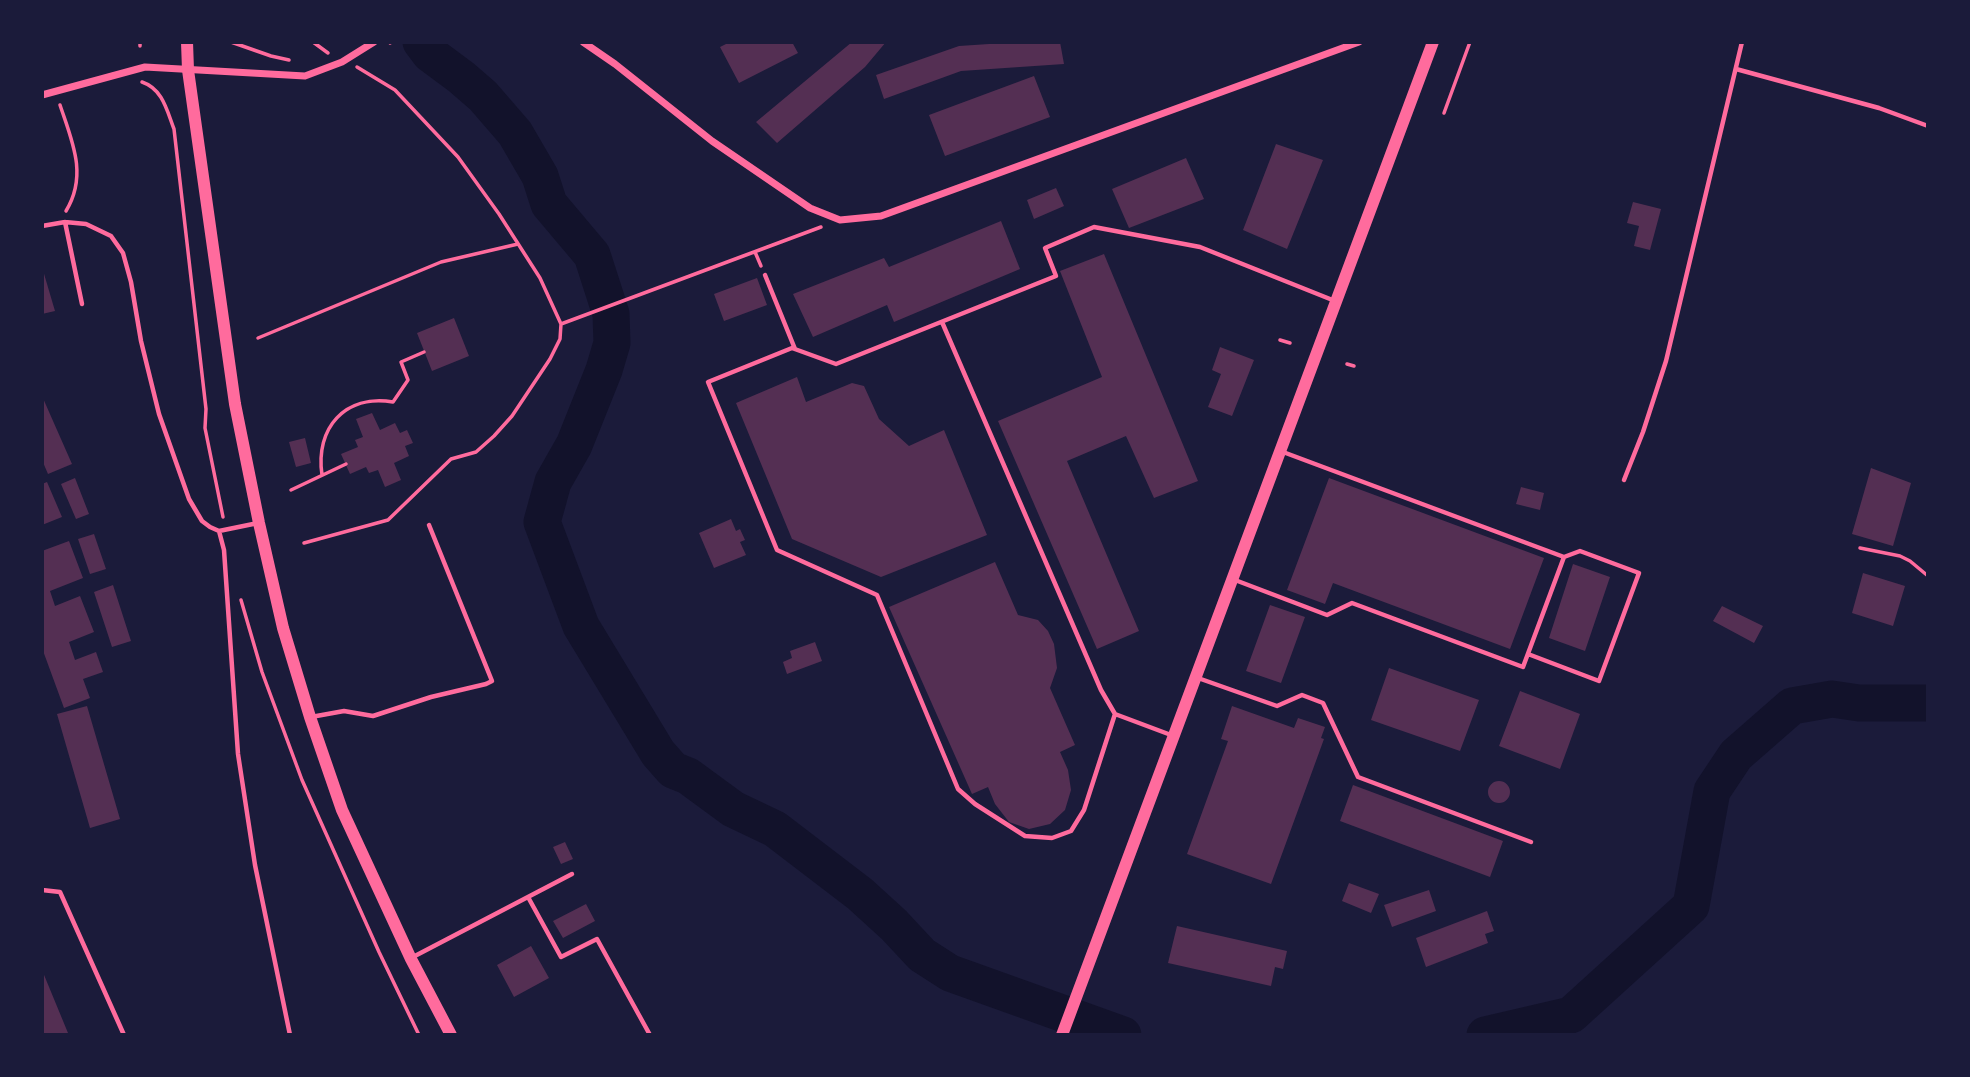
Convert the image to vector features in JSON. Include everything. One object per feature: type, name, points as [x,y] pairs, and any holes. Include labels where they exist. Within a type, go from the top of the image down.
[{"type":"main road","points":[[187,42],[188,70],[235,404],[283,628],[342,810],[411,959],[451,1035]]},
{"type":"main road","points":[[1062,1035],[1433,42]]},
{"type":"street","points":[[42,94],[145,67],[306,76],[342,62],[374,42]]},
{"type":"street","points":[[583,42],[712,141],[810,208],[840,220],[881,216],[1359,42]]},
{"type":"lane","points":[[1624,480],[1666,361],[1742,42]]},
{"type":"lane","points":[[1736,69],[1879,108],[1928,126]]},
{"type":"lane","points":[[42,226],[65,222],[86,224],[111,236],[123,253],[159,414],[189,499],[202,521],[219,531],[259,523]]},
{"type":"lane","points":[[65,222],[82,304]]},
{"type":"lane","points":[[1115,714],[1084,810],[1071,831],[1052,838],[1025,836],[975,804],[958,789],[877,595],[777,550],[708,382],[792,348],[836,364],[942,322],[1056,276],[1045,248],[1094,227],[1200,247],[1335,301]]},
{"type":"lane","points":[[765,275],[795,349]]},
{"type":"lane","points":[[942,322],[1101,690],[1115,714],[1172,735]]},
{"type":"lane","points":[[1279,450],[1564,557],[1580,551],[1639,573],[1599,681],[1528,654]]},
{"type":"lane","points":[[310,717],[344,711],[373,716],[492,681],[429,525]]},
{"type":"lane","points":[[219,531],[224,550],[238,754],[256,865],[290,1035]]},
{"type":"lane","points":[[1231,579],[1327,615],[1352,603],[1523,667],[1564,557]]},
{"type":"lane","points":[[1194,676],[1278,706],[1302,695],[1323,702],[1358,777],[1531,842]]},
{"type":"lane","points":[[411,959],[572,874]]},
{"type":"lane","points":[[42,890],[60,892],[124,1035]]},
{"type":"lane","points":[[528,897],[561,957],[597,939],[650,1035]]},
{"type":"path","points":[[231,42],[271,56],[297,61]]},
{"type":"path","points":[[304,543],[388,520],[451,459],[476,452],[512,416],[550,359],[560,339],[561,324],[540,278],[458,157],[395,90],[360,68],[328,54],[313,42]]},
{"type":"path","points":[[1444,113],[1470,42]]},
{"type":"path","points":[[323,57],[336,50]]},
{"type":"path","points":[[56,224],[70,205],[78,176],[76,154],[63,116]]},
{"type":"path","points":[[561,324],[840,220]]},
{"type":"path","points":[[258,338],[442,262],[518,244]]},
{"type":"path","points":[[1280,340],[1290,343]]},
{"type":"path","points":[[322,475],[320,463],[323,440],[334,420],[362,402],[393,402],[408,380],[401,362],[424,352]]},
{"type":"path","points":[[1347,364],[1354,366]]},
{"type":"path","points":[[290,490],[346,464]]},
{"type":"path","points":[[1860,548],[1900,556],[1928,576]]},
{"type":"building","points":[[730,42],[792,42],[798,53],[739,83],[720,47]]},
{"type":"building","points":[[852,42],[886,42],[865,67],[777,143],[756,122]]},
{"type":"building","points":[[1060,42],[1064,64],[961,71],[884,99],[876,75],[959,46]]},
{"type":"building","points":[[1034,76],[1050,117],[945,156],[929,115]]},
{"type":"building","points":[[1276,144],[1323,160],[1287,249],[1243,230]]},
{"type":"building","points":[[1186,158],[1204,199],[1129,228],[1112,189]]},
{"type":"building","points":[[1056,188],[1064,206],[1034,219],[1027,200]]},
{"type":"building","points":[[1633,202],[1661,209],[1650,250],[1634,246],[1639,226],[1627,223]]},
{"type":"building","points":[[1001,221],[1020,269],[894,322],[887,305],[813,337],[793,294],[884,258],[889,267]]},
{"type":"building","points":[[1104,254],[1198,481],[1154,498],[1126,436],[1067,461],[1139,631],[1097,649],[998,421],[1102,377],[1060,271]]},
{"type":"building","points":[[42,267],[55,311],[42,314]]},
{"type":"building","points":[[757,278],[767,305],[724,321],[714,294]]},
{"type":"building","points":[[454,318],[469,356],[432,371],[417,333]]},
{"type":"building","points":[[1220,347],[1254,360],[1232,416],[1208,407],[1221,374],[1212,370]]},
{"type":"building","points":[[797,377],[806,402],[852,383],[864,386],[879,419],[909,446],[944,430],[987,535],[881,577],[792,539],[736,403]]},
{"type":"building","points":[[42,396],[72,464],[48,474],[42,460]]},
{"type":"building","points":[[372,413],[380,430],[395,423],[400,433],[407,430],[413,443],[405,446],[409,456],[394,463],[401,480],[385,487],[378,470],[369,473],[366,467],[350,474],[341,454],[358,447],[355,440],[363,437],[356,419]]},
{"type":"building","points":[[305,438],[311,463],[296,467],[289,442]]},
{"type":"building","points":[[1871,468],[1911,483],[1893,546],[1852,534]]},
{"type":"building","points":[[75,478],[89,514],[76,519],[61,484]]},
{"type":"building","points":[[1329,478],[1544,558],[1510,649],[1333,583],[1325,604],[1287,590]]},
{"type":"building","points":[[47,482],[62,517],[42,525],[42,484]]},
{"type":"building","points":[[1521,487],[1544,493],[1540,510],[1516,504]]},
{"type":"building","points":[[731,519],[736,531],[740,529],[745,540],[740,542],[746,555],[714,568],[699,533]]},
{"type":"building","points":[[94,534],[106,569],[90,574],[78,539]]},
{"type":"building","points":[[69,541],[83,578],[50,591],[55,606],[80,596],[94,632],[69,642],[75,660],[96,652],[103,672],[83,679],[90,698],[64,708],[42,648],[42,551]]},
{"type":"building","points":[[995,562],[1018,615],[1038,620],[1048,631],[1054,644],[1057,668],[1050,688],[1075,745],[1060,752],[1068,770],[1071,790],[1065,810],[1050,824],[1029,829],[1009,822],[995,804],[988,787],[972,794],[889,607]]},
{"type":"building","points":[[1573,564],[1610,577],[1585,651],[1549,638]]},
{"type":"building","points":[[1863,573],[1905,586],[1893,626],[1852,613]]},
{"type":"building","points":[[113,585],[131,641],[112,647],[94,592]]},
{"type":"building","points":[[1270,605],[1305,617],[1281,683],[1246,671]]},
{"type":"building","points":[[1722,606],[1763,626],[1754,643],[1713,621]]},
{"type":"building","points":[[815,642],[822,661],[787,674],[783,662],[792,658],[790,651]]},
{"type":"building","points":[[1389,668],[1479,700],[1460,751],[1371,720]]},
{"type":"building","points":[[1520,691],[1580,714],[1560,769],[1499,746]]},
{"type":"building","points":[[87,706],[120,819],[90,828],[57,714]]},
{"type":"building","points":[[1232,706],[1294,728],[1298,718],[1325,727],[1321,738],[1324,739],[1271,884],[1187,854],[1228,741],[1221,739]]},
{"type":"building","points":[[1499,781],[1507,784],[1510,792],[1507,800],[1499,803],[1491,800],[1488,792],[1491,784]]},
{"type":"building","points":[[1353,785],[1503,841],[1490,877],[1340,821]]},
{"type":"building","points":[[565,842],[573,859],[561,864],[553,847]]},
{"type":"building","points":[[1349,883],[1379,894],[1371,913],[1342,901]]},
{"type":"building","points":[[1429,890],[1436,911],[1392,927],[1384,905]]},
{"type":"building","points":[[586,904],[595,921],[563,938],[553,921]]},
{"type":"building","points":[[1487,911],[1494,931],[1485,934],[1488,943],[1426,967],[1416,938]]},
{"type":"building","points":[[1177,926],[1287,951],[1283,969],[1275,967],[1271,986],[1168,963]]},
{"type":"building","points":[[531,946],[549,978],[514,997],[497,965]]},
{"type":"building","points":[[42,970],[68,1033],[64,1035],[42,1035]]},
{"type":"waterway","points":[[421,42],[430,54],[483,96],[515,133],[540,176],[549,204],[592,255],[611,314],[612,343],[574,445],[553,482],[542,522],[581,626],[658,753],[673,770],[688,776],[733,809],[775,829],[860,894],[922,955],[950,973],[1123,1035]]},
{"type":"waterway","points":[[1485,1035],[1571,1015],[1691,906],[1712,791],[1736,755],[1792,706],[1832,699],[1859,703],[1928,703]]}]
